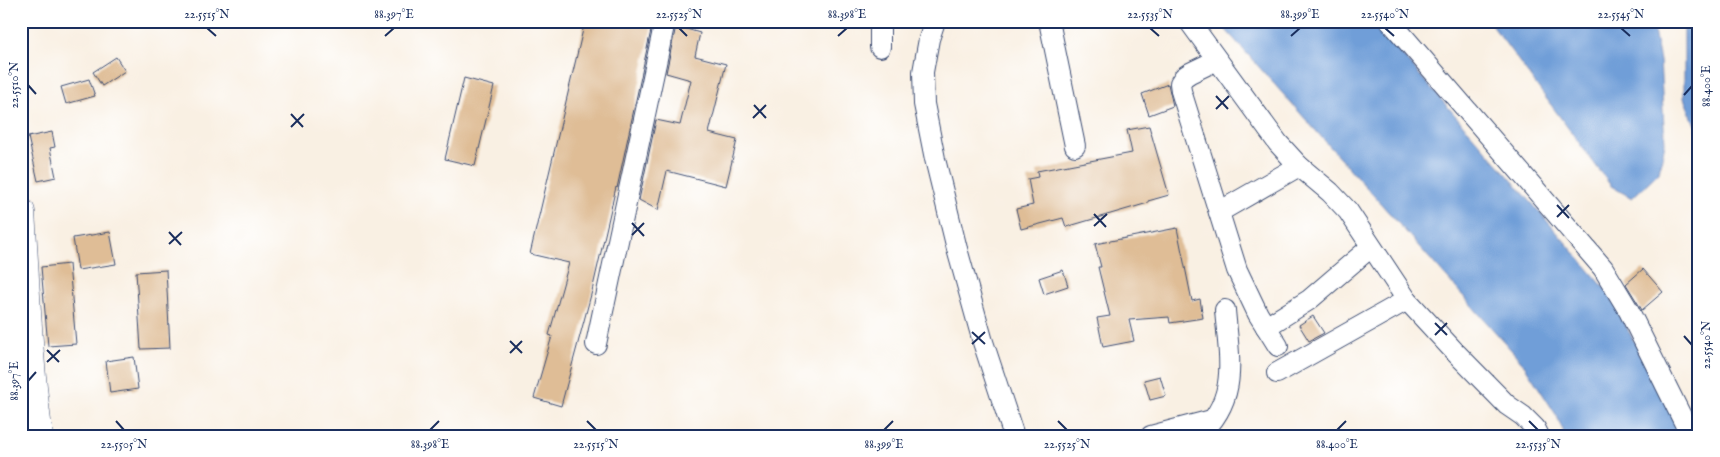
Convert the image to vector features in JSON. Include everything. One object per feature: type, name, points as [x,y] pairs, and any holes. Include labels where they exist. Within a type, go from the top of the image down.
[{"type":"street","points":[[596,344],[665,21]]},
{"type":"street","points":[[880,21],[880,47]]},
{"type":"street","points":[[935,21],[929,39],[923,72],[924,104],[957,249],[983,342],[1014,436]]},
{"type":"street","points":[[1049,21],[1075,146]]},
{"type":"street","points":[[1189,21],[1278,143],[1298,166],[1330,192],[1348,211],[1407,300],[1480,378],[1535,428],[1539,436]]},
{"type":"street","points":[[1390,21],[1604,268],[1629,311],[1691,436]]},
{"type":"street","points":[[1217,60],[1190,73],[1180,83],[1240,277],[1278,346]]},
{"type":"street","points":[[1219,212],[1298,166]]},
{"type":"street","points":[[21,212],[25,352],[39,436]]},
{"type":"street","points":[[1266,327],[1309,300],[1371,247]]},
{"type":"street","points":[[1277,373],[1407,300]]},
{"type":"street","points":[[1198,436],[1219,412],[1227,391],[1230,367],[1225,310]]},
{"type":"street","points":[[1150,436],[1212,420]]},
{"type":"water","points":[[1218,21],[1370,21],[1397,49],[1608,292],[1684,436],[1565,436],[1557,416],[1522,362]]},
{"type":"water","points":[[1489,21],[1652,21],[1660,61],[1665,143],[1659,172],[1632,198],[1611,186]]},
{"type":"water","points":[[1684,21],[1699,21],[1699,135],[1684,98]]},
{"type":"building","points":[[585,21],[653,21],[617,188],[561,406],[534,398],[552,336],[549,335],[569,263],[530,254]]},
{"type":"building","points":[[676,26],[700,33],[695,56],[726,64],[709,133],[737,140],[726,186],[667,171],[658,210],[639,200],[656,120],[680,125],[691,80],[666,73]]},
{"type":"building","points":[[116,57],[125,71],[102,86],[93,72]]},
{"type":"building","points":[[464,78],[494,86],[475,166],[445,159]]},
{"type":"building","points":[[89,79],[95,96],[66,104],[61,87]]},
{"type":"building","points":[[1168,84],[1173,106],[1149,115],[1142,94]]},
{"type":"building","points":[[1149,126],[1169,195],[1066,227],[1063,218],[1021,229],[1016,209],[1033,205],[1028,179],[1038,177],[1037,171],[1132,153],[1127,130]]},
{"type":"building","points":[[52,132],[55,147],[50,148],[56,177],[38,181],[28,137]]},
{"type":"building","points":[[1177,228],[1192,301],[1200,299],[1203,318],[1170,323],[1169,317],[1129,320],[1134,341],[1103,347],[1097,318],[1110,316],[1098,267],[1101,267],[1095,244]]},
{"type":"building","points":[[110,232],[116,264],[78,270],[73,238]]},
{"type":"building","points":[[69,264],[76,344],[48,346],[41,267]]},
{"type":"building","points":[[1643,269],[1663,292],[1642,310],[1626,284]]},
{"type":"building","points":[[166,270],[170,348],[141,349],[136,272]]},
{"type":"building","points":[[1063,270],[1068,286],[1044,294],[1039,278]]},
{"type":"building","points":[[1313,316],[1324,333],[1309,341],[1299,325]]},
{"type":"building","points":[[134,357],[138,389],[110,393],[106,361]]},
{"type":"building","points":[[1160,376],[1166,396],[1150,400],[1144,380]]}]
